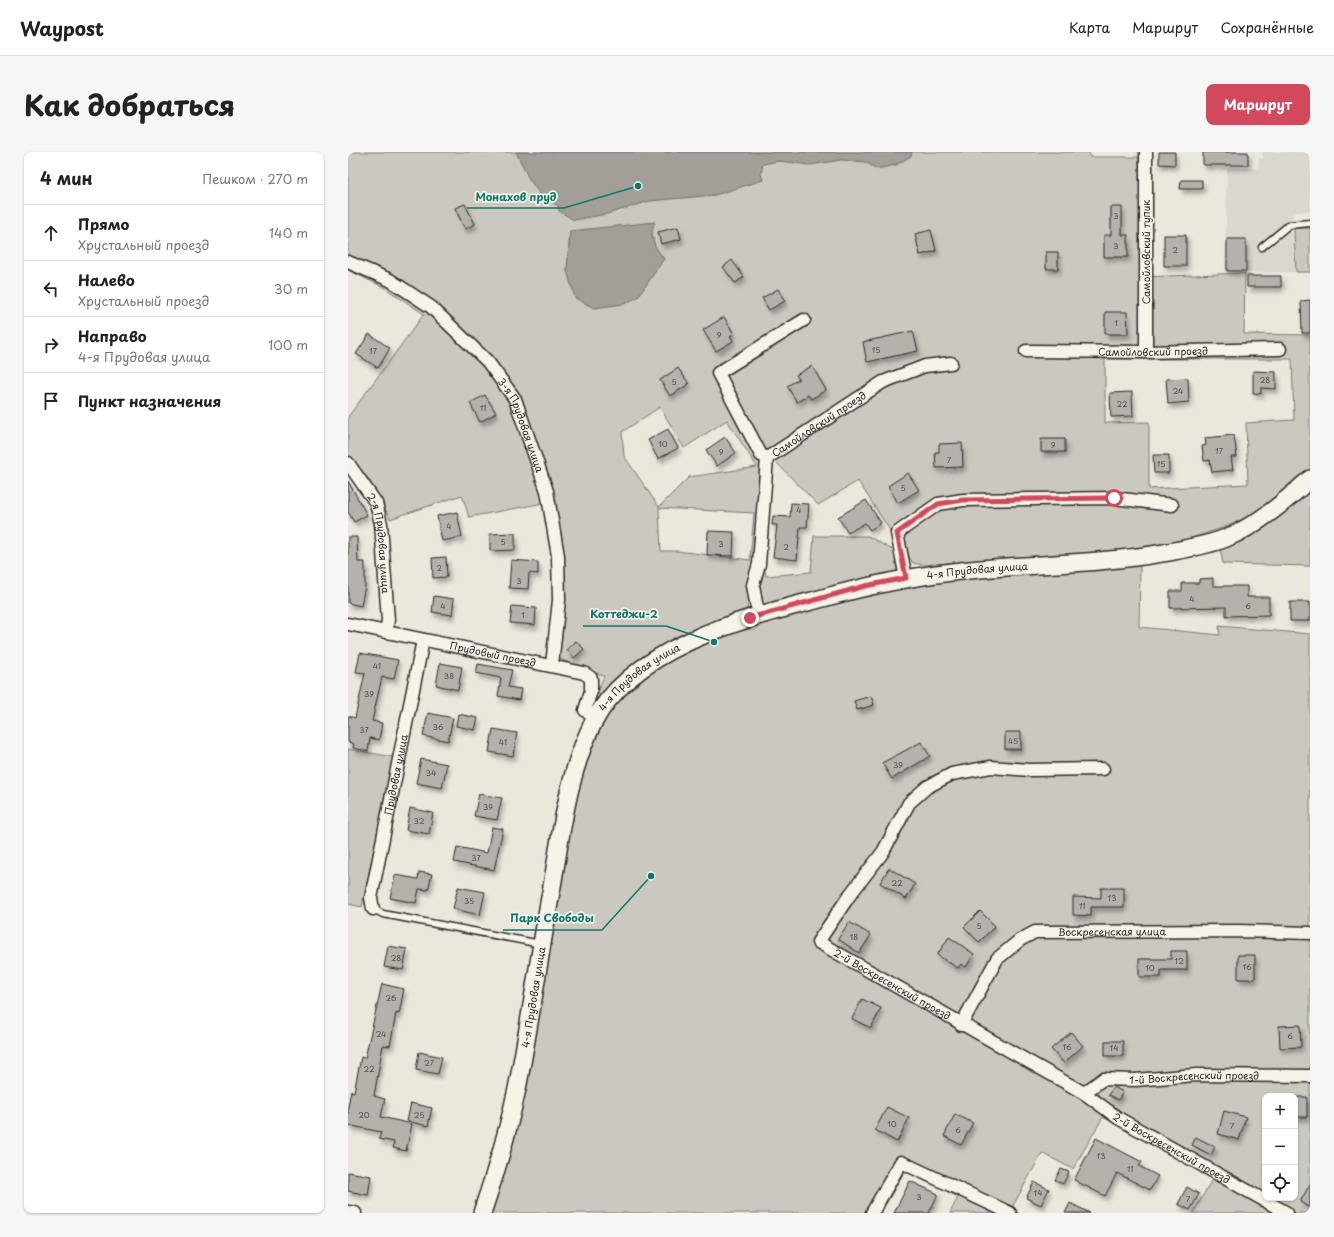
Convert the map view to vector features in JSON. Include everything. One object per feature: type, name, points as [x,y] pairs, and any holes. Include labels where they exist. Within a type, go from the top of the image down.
[{"type":"main road","name":"4-я Прудовая улица","points":[[482,1213],[497,1169],[517,1090],[566,807],[582,746],[595,719],[617,690],[642,670],[674,649],[760,614],[865,586],[906,578],[971,570],[1136,557],[1185,549],[1225,538],[1260,521],[1310,480]]},
{"type":"street","name":"Самойловский тупик","points":[[1146,152],[1146,352]]},
{"type":"street","name":"3-я Прудовая улица","points":[[348,262],[390,280],[431,307],[488,362],[515,398],[547,492],[558,556],[559,600],[552,665]]},
{"type":"street","points":[[767,458],[761,455],[718,373],[804,320]]},
{"type":"street","name":"Самойловский проезд","points":[[1026,350],[1146,352],[1280,349]]},
{"type":"street","name":"Самойловский проезд","points":[[760,614],[756,604],[753,585],[759,564],[767,458],[883,382],[925,366],[951,363]]},
{"type":"street","name":"2-я Прудовая улица","points":[[348,463],[376,503],[381,524],[388,620],[386,632]]},
{"type":"street","points":[[906,578],[897,533],[938,504],[963,500],[1114,498],[1172,505]]},
{"type":"street","name":"Прудовый проезд","points":[[348,624],[552,665],[584,673],[591,678],[591,691],[585,710],[595,719]]},
{"type":"street","name":"Прудовая улица","points":[[373,909],[371,898],[423,640]]},
{"type":"street","name":"2-й Воскресенский проезд","points":[[1103,769],[1029,770],[991,767],[952,774],[927,787],[909,803],[883,852],[849,896],[818,942],[961,1025],[1084,1093],[1118,1118],[1288,1213]]},
{"type":"street","name":"Воскресенская улица","points":[[961,1025],[997,959],[1020,940],[1035,932],[1238,930],[1310,933]]},
{"type":"street","name":"1-й Воскресенский проезд","points":[[1084,1093],[1103,1079],[1135,1080],[1196,1075],[1310,1076]]},
{"type":"street","points":[[872,1213],[901,1162],[1010,1213]]},
{"type":"street","points":[[348,1212],[355,1213]]},
{"type":"lane","points":[[1262,247],[1289,225],[1310,223]]},
{"type":"lane","points":[[373,909],[383,914],[542,944]]},
{"type":"shaded area","points":[[348,152],[1089,152],[1090,157],[1139,157],[1141,277],[1245,273],[1244,334],[1310,335],[1310,470],[1283,493],[1254,514],[1225,527],[1182,541],[1137,550],[923,565],[913,563],[909,557],[902,537],[893,535],[858,481],[818,505],[773,459],[770,463],[764,564],[766,576],[811,572],[814,536],[868,536],[896,552],[900,563],[896,572],[863,579],[767,606],[762,604],[751,589],[747,610],[668,642],[621,674],[600,696],[597,693],[604,676],[560,659],[552,649],[555,600],[553,555],[544,503],[469,517],[462,495],[390,519],[372,485],[361,469],[348,455],[348,417],[424,314],[385,288],[348,270]],"holes":[[[651,230],[655,247],[664,259],[567,271],[570,231]],[[1105,359],[1292,359],[1294,420],[1246,423],[1248,484],[1149,489],[1149,422],[1105,423]],[[660,407],[684,448],[727,420],[757,467],[689,477],[659,507],[624,456],[622,432]],[[659,508],[754,513],[750,560],[677,551],[661,551]]]},
{"type":"shaded area","points":[[516,152],[912,152],[911,156],[896,165],[877,169],[865,162],[841,160],[810,165],[779,161],[763,164],[761,174],[763,180],[715,195],[650,201],[607,214],[574,220],[559,211],[558,206],[552,202],[545,201],[529,179]]},
{"type":"shaded area","points":[[1263,152],[1310,152],[1310,210],[1293,213],[1296,272],[1225,273],[1227,168],[1258,168],[1259,159],[1263,158]]},
{"type":"shaded area","points":[[655,222],[652,237],[655,246],[664,259],[638,297],[624,304],[594,308],[575,298],[567,271],[570,231]]},
{"type":"shaded area","points":[[1294,228],[1310,228],[1310,272],[1296,272]]},
{"type":"shaded area","points":[[1310,488],[1310,566],[1223,564],[1220,547],[1264,527]]},
{"type":"shaded area","points":[[1140,565],[1139,627],[1220,635],[1219,626],[1310,634],[1310,1213],[1193,1213],[1213,1178],[1103,1117],[1073,1169],[1042,1153],[1009,1213],[950,1213],[958,1197],[906,1169],[881,1213],[486,1213],[571,808],[587,753],[600,724],[620,695],[677,655],[752,624],[911,582]]},
{"type":"shaded area","points":[[348,749],[393,757],[362,907],[348,904]]},
{"type":"building","points":[[1159,152],[1175,152],[1175,165],[1159,164]]},
{"type":"building","points":[[1203,152],[1248,152],[1248,165],[1203,165]]},
{"type":"building","points":[[1181,180],[1202,180],[1202,189],[1180,189]]},
{"type":"building","points":[[465,204],[475,224],[465,229],[455,208]]},
{"type":"building","points":[[1111,207],[1122,207],[1122,235],[1128,235],[1128,257],[1104,257],[1104,235],[1111,235]]},
{"type":"building","points":[[678,227],[681,239],[661,244],[658,232]]},
{"type":"building","points":[[931,230],[936,251],[920,255],[915,234]]},
{"type":"building","points":[[1164,235],[1186,235],[1186,266],[1164,266]]},
{"type":"building","points":[[1227,239],[1246,239],[1246,271],[1227,271]]},
{"type":"building","points":[[1046,252],[1058,252],[1058,269],[1046,269]]},
{"type":"building","points":[[732,260],[744,277],[735,283],[723,267]]},
{"type":"building","points":[[1247,276],[1281,276],[1281,287],[1247,287]]},
{"type":"building","points":[[778,289],[785,301],[769,310],[762,298]]},
{"type":"building","points":[[1310,300],[1310,333],[1302,333],[1301,301]]},
{"type":"building","points":[[1105,312],[1127,312],[1128,334],[1105,334]]},
{"type":"building","points":[[724,317],[734,334],[730,336],[733,341],[716,351],[703,330]]},
{"type":"building","points":[[913,331],[918,351],[867,362],[863,342]]},
{"type":"building","points":[[369,334],[390,348],[378,368],[356,354]]},
{"type":"building","points":[[812,366],[826,390],[811,399],[808,395],[797,402],[787,386],[799,379],[796,375]]},
{"type":"building","points":[[678,368],[689,384],[670,396],[660,380]]},
{"type":"building","points":[[1253,371],[1276,372],[1276,389],[1261,388],[1261,394],[1253,393]]},
{"type":"building","points":[[1188,378],[1189,402],[1168,404],[1166,379]]},
{"type":"building","points":[[1132,392],[1133,416],[1111,417],[1110,393]]},
{"type":"building","points":[[485,395],[496,413],[480,422],[470,403]]},
{"type":"building","points":[[668,429],[678,448],[658,459],[648,440]]},
{"type":"building","points":[[1234,435],[1237,457],[1231,457],[1233,470],[1212,472],[1210,460],[1204,461],[1202,446],[1206,445],[1205,438]]},
{"type":"building","points":[[725,437],[736,453],[717,466],[706,450]]},
{"type":"building","points":[[1041,439],[1065,439],[1065,452],[1041,452]]},
{"type":"building","points":[[962,443],[963,467],[936,468],[935,452],[939,452],[939,444]]},
{"type":"building","points":[[1153,455],[1169,455],[1169,473],[1154,473]]},
{"type":"building","points":[[908,473],[919,490],[898,503],[888,486]]},
{"type":"building","points":[[348,481],[367,515],[354,522],[348,512]]},
{"type":"building","points":[[866,500],[881,523],[870,530],[865,523],[848,533],[838,517]]},
{"type":"building","points":[[791,503],[809,504],[807,527],[800,527],[797,560],[773,557],[777,525],[772,525],[773,516],[790,517]]},
{"type":"building","points":[[457,512],[462,537],[442,541],[437,516]]},
{"type":"building","points":[[708,531],[734,532],[733,556],[707,555]]},
{"type":"building","points":[[515,533],[515,550],[490,551],[490,534]]},
{"type":"building","points":[[348,537],[357,537],[358,562],[365,562],[365,586],[361,606],[348,603]]},
{"type":"building","points":[[446,557],[447,577],[433,578],[432,558]]},
{"type":"building","points":[[511,560],[538,562],[538,574],[529,573],[528,589],[509,588]]},
{"type":"building","points":[[1213,578],[1213,586],[1247,586],[1247,597],[1269,597],[1269,615],[1226,616],[1226,607],[1170,608],[1170,591],[1182,591],[1182,583],[1199,583],[1199,579]]},
{"type":"building","points":[[434,596],[454,599],[452,615],[432,612]]},
{"type":"building","points":[[1290,602],[1310,602],[1310,621],[1290,621]]},
{"type":"building","points":[[512,606],[536,608],[535,625],[510,623]]},
{"type":"building","points":[[576,641],[584,649],[574,658],[567,649]]},
{"type":"building","points":[[360,653],[398,660],[394,679],[382,677],[372,721],[382,723],[379,740],[370,738],[368,751],[353,748],[354,744],[348,742],[348,716],[355,718],[365,673],[356,672]]},
{"type":"building","points":[[440,663],[462,667],[458,690],[436,685]]},
{"type":"building","points":[[478,664],[512,670],[508,687],[521,689],[519,700],[498,696],[501,678],[476,673]]},
{"type":"building","points":[[871,696],[874,705],[857,710],[854,701]]},
{"type":"building","points":[[428,713],[453,718],[448,741],[423,736]]},
{"type":"building","points":[[458,714],[478,718],[475,730],[456,726]]},
{"type":"building","points":[[493,729],[517,733],[513,756],[489,752]]},
{"type":"building","points":[[1005,732],[1021,732],[1021,749],[1005,749]]},
{"type":"building","points":[[921,742],[930,756],[892,779],[882,763]]},
{"type":"building","points":[[421,759],[447,764],[442,788],[416,783]]},
{"type":"building","points":[[479,794],[502,798],[497,820],[474,816]]},
{"type":"building","points":[[410,808],[433,813],[429,834],[406,830]]},
{"type":"building","points":[[492,827],[503,829],[494,870],[454,862],[457,847],[487,853]]},
{"type":"building","points":[[889,868],[915,884],[906,899],[880,883]]},
{"type":"building","points":[[419,872],[432,874],[428,890],[419,889],[416,903],[390,898],[395,875],[418,879]]},
{"type":"building","points":[[458,887],[485,892],[480,915],[453,909]]},
{"type":"building","points":[[1101,888],[1124,888],[1124,907],[1091,907],[1091,916],[1073,915],[1073,897],[1101,898]]},
{"type":"building","points":[[980,911],[995,926],[979,942],[964,927]]},
{"type":"building","points":[[849,922],[871,935],[859,953],[838,939]]},
{"type":"building","points":[[949,937],[974,954],[966,967],[961,964],[958,968],[937,955]]},
{"type":"building","points":[[388,946],[407,949],[403,970],[384,967]]},
{"type":"building","points":[[1171,951],[1187,951],[1187,970],[1161,970],[1161,977],[1139,977],[1139,959],[1171,959]]},
{"type":"building","points":[[1238,955],[1255,955],[1255,979],[1238,979]]},
{"type":"building","points":[[382,984],[404,989],[399,1014],[396,1013],[390,1046],[383,1045],[374,1096],[385,1099],[381,1117],[412,1124],[406,1151],[393,1148],[394,1142],[379,1139],[381,1132],[348,1125],[348,1106],[351,1091],[354,1092],[361,1057],[365,1058]]},
{"type":"building","points":[[862,999],[881,1008],[871,1028],[852,1019]]},
{"type":"building","points":[[1300,1025],[1301,1047],[1280,1048],[1279,1026]]},
{"type":"building","points":[[1071,1032],[1083,1046],[1064,1063],[1051,1049]]},
{"type":"building","points":[[1105,1041],[1123,1041],[1123,1056],[1105,1056]]},
{"type":"building","points":[[419,1052],[442,1057],[438,1074],[416,1070]]},
{"type":"building","points":[[1114,1087],[1123,1092],[1118,1100],[1108,1095]]},
{"type":"building","points":[[1298,1097],[1307,1097],[1307,1117],[1298,1117]]},
{"type":"building","points":[[411,1103],[432,1108],[428,1126],[407,1121]]},
{"type":"building","points":[[887,1107],[909,1118],[897,1142],[875,1130]]},
{"type":"building","points":[[1224,1111],[1246,1117],[1239,1140],[1218,1134]]},
{"type":"building","points":[[955,1114],[973,1123],[961,1145],[944,1136]]},
{"type":"building","points":[[1196,1137],[1215,1147],[1211,1155],[1192,1145]]},
{"type":"building","points":[[1096,1138],[1142,1162],[1139,1166],[1158,1176],[1150,1190],[1117,1173],[1105,1196],[1074,1180]]},
{"type":"building","points":[[1061,1169],[1069,1172],[1063,1184],[1055,1180]]},
{"type":"building","points":[[348,1172],[371,1176],[368,1195],[348,1191]]},
{"type":"building","points":[[910,1181],[938,1194],[929,1213],[894,1213]]},
{"type":"building","points":[[1034,1182],[1049,1189],[1041,1205],[1026,1198]]},
{"type":"building","points":[[1310,1184],[1310,1208],[1300,1202]]},
{"type":"building","points":[[1187,1187],[1199,1194],[1190,1210],[1178,1204]]},
{"type":"building","points":[[1070,1203],[1090,1213],[1065,1213]]},
{"type":"place","name":"Монахов пруд","points":[[638,186]]},
{"type":"place","name":"Коттеджи-2","points":[[714,642]]},
{"type":"place","name":"Парк Свободы","points":[[651,876]]},
{"type":"route","points":[[750,618],[865,586],[906,578],[897,533],[938,504],[963,500],[1114,498]]}]
